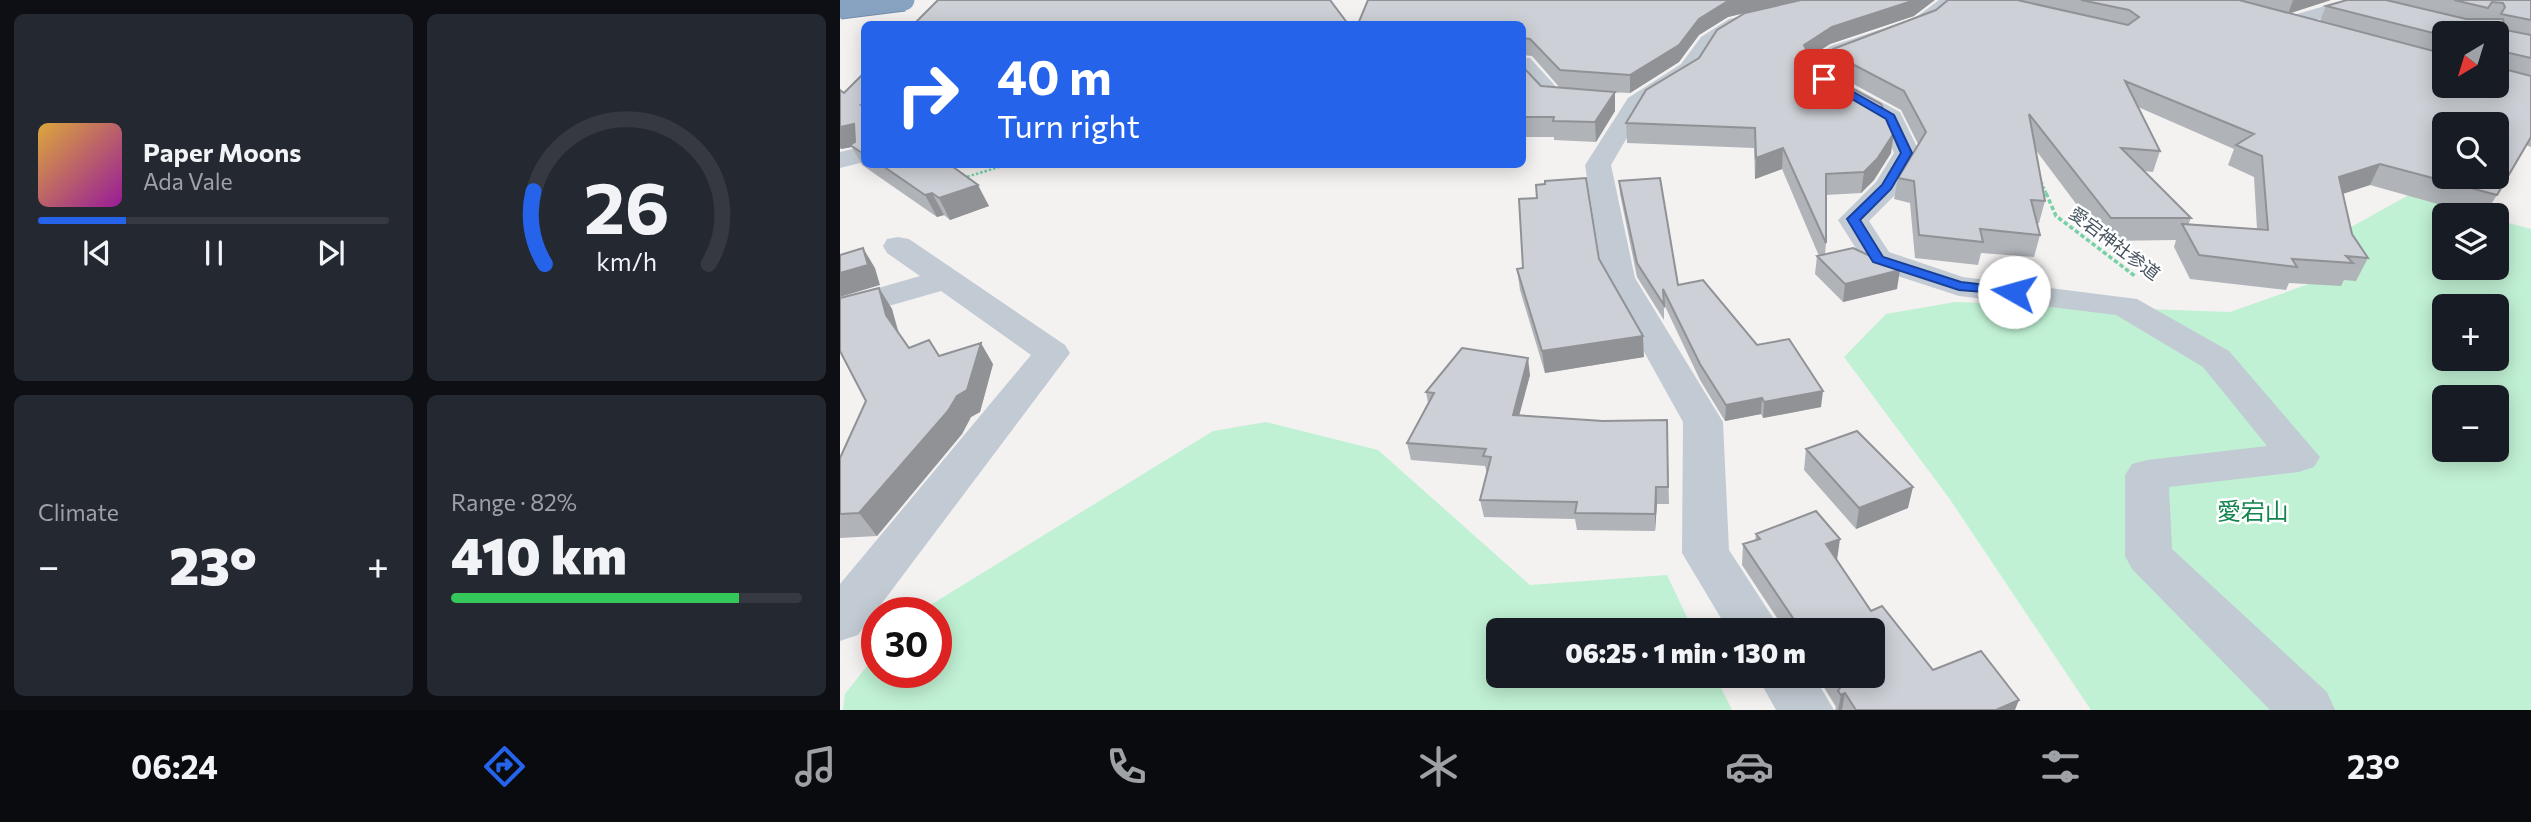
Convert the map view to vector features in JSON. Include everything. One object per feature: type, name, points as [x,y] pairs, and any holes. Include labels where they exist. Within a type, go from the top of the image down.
[{"type":"highway","points":[[840,8],[904,0]]},
{"type":"street","points":[[1747,618],[1706,553],[1703,422],[1619,278],[1598,165],[1636,103],[1689,69],[1708,41],[1736,23],[1820,0]]},
{"type":"street","points":[[1951,0],[1922,22],[1838,50],[1816,63],[1824,79],[1891,117],[1907,153],[1887,187],[1853,219],[1878,260],[1959,286],[2125,306],[2216,359],[2299,457],[2147,475],[2149,556],[2307,710]]},
{"type":"street","points":[[2287,23],[2358,1],[2387,10]]},
{"type":"street","points":[[1526,68],[1553,98],[1636,103]]},
{"type":"street","points":[[840,160],[861,155]]},
{"type":"street","points":[[840,620],[1052,352],[898,246]]},
{"type":"street","points":[[840,310],[945,279]]},
{"type":"street","points":[[1792,688],[1806,710]]},
{"type":"path","points":[[959,179],[996,168]]},
{"type":"path","name":"愛宕神社参道","points":[[2038,173],[2056,216],[2141,281]]},
{"type":"green space","name":"愛宕山","points":[[2409,195],[2438,203],[2432,203],[2432,280],[2509,280],[2509,223],[2531,229],[2531,710],[2091,710],[1949,498],[1844,357],[1886,314],[1955,302],[2230,312],[2337,274],[2351,227]]},
{"type":"green space","points":[[1266,422],[1378,450],[1530,585],[1667,575],[1687,618],[1486,618],[1486,688],[1721,688],[1732,710],[843,710],[845,694],[861,674],[861,688],[952,688],[952,597],[943,597],[1213,431]]},
{"type":"building","points":[[938,0],[1330,0],[1346,21],[917,21]]},
{"type":"building","points":[[1368,0],[1732,0],[1699,19],[1679,45],[1630,75],[1560,70],[1530,39],[1526,38],[1526,21],[1359,21]]},
{"type":"building","points":[[1801,0],[1915,0],[1832,27],[1804,45],[1816,69],[1881,104],[1894,133],[1877,159],[1864,172],[1826,174],[1826,243],[1783,148],[1756,158],[1755,128],[1626,123],[1646,90],[1699,58],[1717,30],[1745,13]]},
{"type":"building","points":[[1948,0],[2017,0],[2128,25],[2139,17],[2129,10],[2081,0],[2239,0],[2432,51],[2432,98],[2510,98],[2510,71],[2531,76],[2531,137],[2509,175],[2509,112],[2432,112],[2432,178],[2380,164],[2339,177],[2352,234],[2368,258],[2346,256],[2353,263],[2292,259],[2297,267],[2199,255],[2182,224],[2268,230],[2262,156],[2236,145],[2254,134],[2125,81],[2160,151],[2121,148],[2191,218],[2111,218],[2029,114],[2045,201],[2031,200],[2040,235],[1980,229],[1983,242],[1919,235],[1914,181],[1898,178],[1926,132],[1904,91],[1837,56],[1833,49],[1936,10]]},
{"type":"building","points":[[2347,0],[2386,0],[2466,19],[2503,19],[2432,21],[2432,33],[2326,6]]},
{"type":"building","points":[[2454,0],[2531,0],[2531,20],[2501,14],[2505,7],[2503,3],[2492,2],[2488,8]]},
{"type":"building","points":[[2510,31],[2531,35],[2531,58],[2510,53]]},
{"type":"building","points":[[1526,70],[1541,86],[1615,92],[1595,122],[1553,121],[1554,117],[1526,117]]},
{"type":"building","points":[[861,76],[861,152],[850,145],[855,142],[854,124],[840,127],[840,90],[844,93]]},
{"type":"building","points":[[886,168],[955,168],[978,185],[939,198],[932,193],[925,195]]},
{"type":"building","points":[[1586,178],[1599,259],[1643,336],[1542,351],[1517,269],[1523,268],[1519,199],[1537,198],[1536,185],[1545,184],[1545,181]]},
{"type":"building","points":[[1660,178],[1678,285],[1703,280],[1757,345],[1789,339],[1823,391],[1764,402],[1762,398],[1726,405],[1700,364],[1663,289],[1664,305],[1637,263],[1619,181]]},
{"type":"building","points":[[2474,189],[2501,189],[2497,195]]},
{"type":"building","points":[[863,248],[868,265],[840,273],[840,255]]},
{"type":"building","points":[[1853,248],[1900,270],[1845,284],[1817,256]]},
{"type":"building","points":[[879,288],[886,315],[909,348],[929,340],[939,356],[981,343],[967,390],[957,396],[948,411],[859,513],[840,514],[840,458],[866,401],[840,351],[840,298]]},
{"type":"building","points":[[1462,348],[1528,358],[1513,415],[1603,421],[1667,420],[1668,487],[1656,487],[1655,514],[1575,513],[1577,502],[1480,500],[1491,457],[1483,456],[1486,449],[1407,443],[1434,393],[1426,392]]},
{"type":"building","points":[[1857,431],[1913,487],[1859,508],[1806,449]]},
{"type":"building","points":[[1816,511],[1840,539],[1826,544],[1871,611],[1882,606],[1933,670],[1981,651],[2019,700],[1996,710],[1856,710],[1845,693],[1841,695],[1838,691],[1840,688],[1885,688],[1885,618],[1793,618],[1743,544],[1760,539],[1756,534]]},
{"type":"route","points":[[1824,79],[1891,117],[1907,153],[1887,187],[1853,219],[1878,260],[1959,286],[2014,292]]}]
